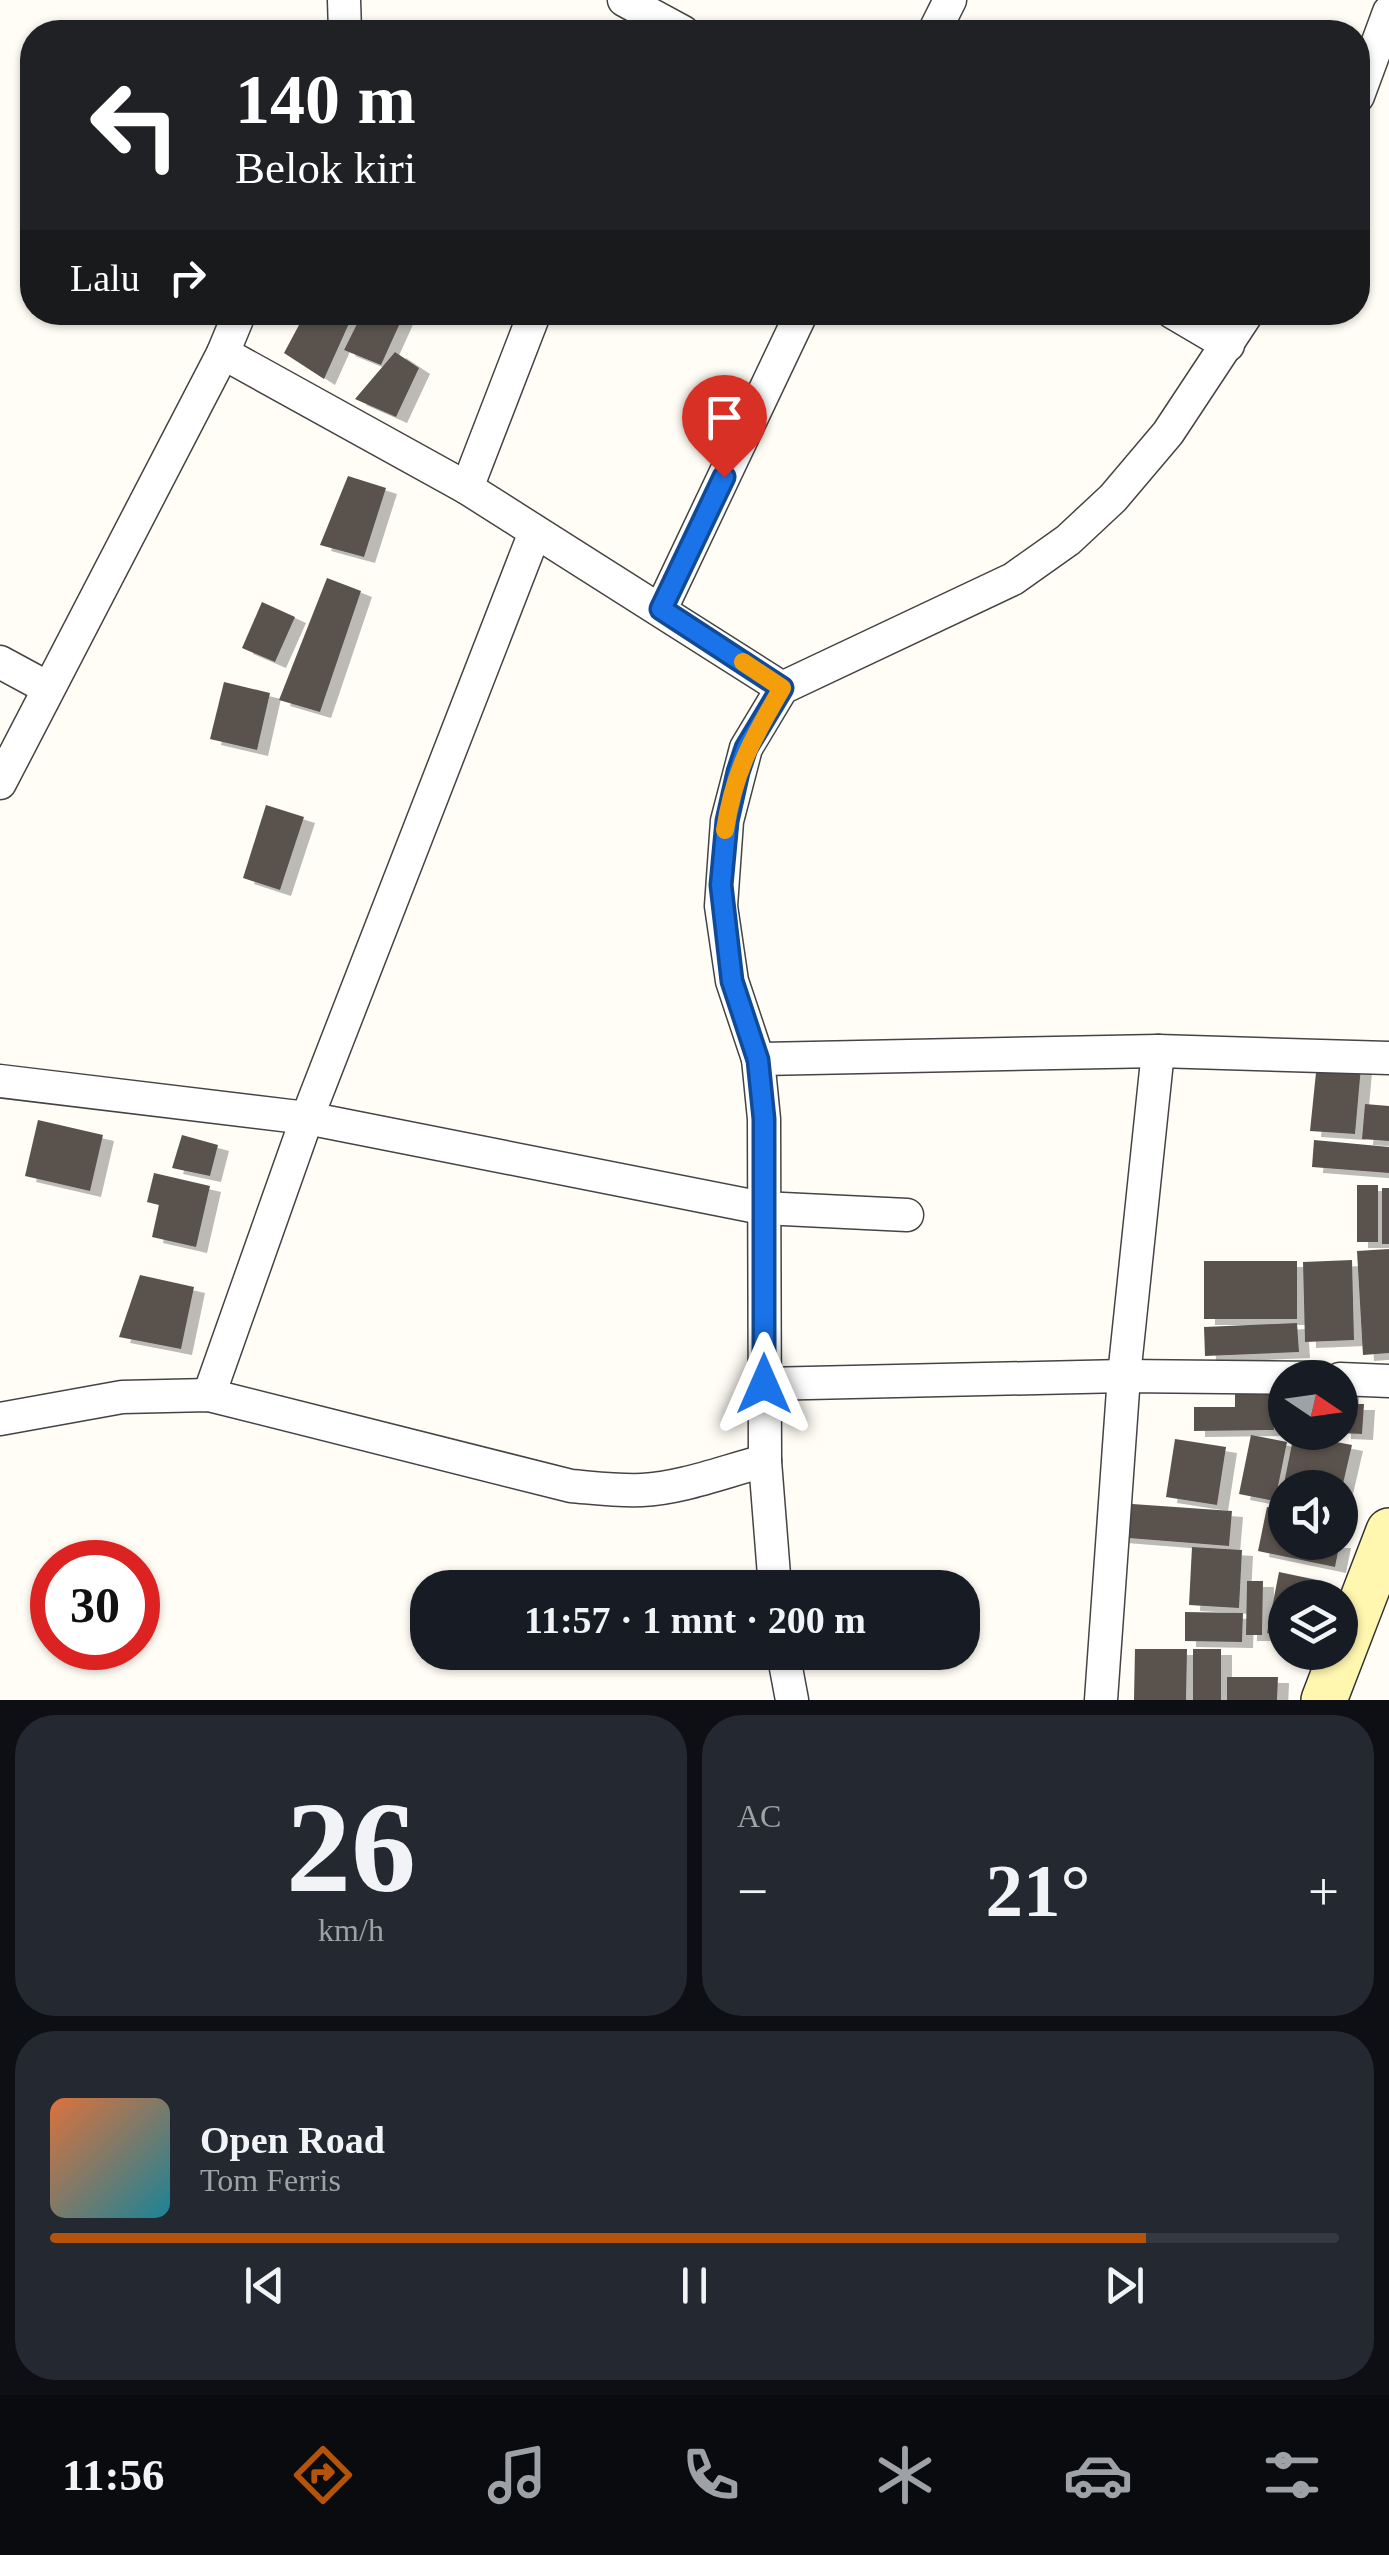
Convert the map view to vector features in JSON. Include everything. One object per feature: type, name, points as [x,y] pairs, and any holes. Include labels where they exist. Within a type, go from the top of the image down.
[{"type":"street","points":[[1370,63],[1389,12]]},
{"type":"street","points":[[0,783],[235,325]]},
{"type":"street","points":[[467,488],[530,325]]},
{"type":"street","points":[[661,609],[796,325]]},
{"type":"street","points":[[1195,325],[1228,344]]},
{"type":"street","points":[[773,1570],[764,1461],[764,1119],[758,1060],[732,981],[721,906],[722,851],[746,748],[782,688],[1013,579],[1068,540],[1113,498],[1168,433],[1240,325]]},
{"type":"street","points":[[223,353],[467,488],[782,688]]},
{"type":"street","points":[[209,1395],[307,1118],[535,532]]},
{"type":"street","points":[[0,662],[48,688]]},
{"type":"street","points":[[758,1060],[1158,1051],[1389,1058]]},
{"type":"street","points":[[1101,1700],[1124,1376],[1158,1051]]},
{"type":"street","points":[[0,1081],[307,1118],[762,1208],[907,1215]]},
{"type":"street","points":[[764,1384],[1124,1376],[1268,1377]]},
{"type":"street","points":[[1358,1379],[1389,1381]]},
{"type":"street","points":[[0,1419],[122,1397],[209,1395],[572,1486],[646,1490],[764,1461]]},
{"type":"street","points":[[1324,1700],[1389,1531]]},
{"type":"street","points":[[786,1670],[792,1700]]},
{"type":"building","points":[[299,325],[348,325],[324,379],[284,353]]},
{"type":"building","points":[[356,325],[399,325],[381,365],[344,350]]},
{"type":"building","points":[[395,352],[419,368],[396,417],[355,399]]},
{"type":"building","points":[[348,476],[386,488],[364,557],[320,545]]},
{"type":"building","points":[[327,578],[361,591],[320,712],[279,700]]},
{"type":"building","points":[[262,602],[295,617],[275,662],[242,648]]},
{"type":"building","points":[[224,682],[270,693],[257,750],[210,739]]},
{"type":"building","points":[[266,805],[304,817],[280,890],[243,878]]},
{"type":"building","points":[[1317,1063],[1361,1067],[1355,1134],[1310,1131]]},
{"type":"building","points":[[1365,1104],[1389,1106],[1389,1141],[1362,1139]]},
{"type":"building","points":[[38,1120],[103,1135],[90,1191],[25,1176]]},
{"type":"building","points":[[182,1135],[218,1145],[210,1176],[172,1168]]},
{"type":"building","points":[[1314,1140],[1389,1147],[1389,1173],[1312,1167]]},
{"type":"building","points":[[154,1173],[210,1186],[196,1247],[152,1237],[159,1205],[147,1202]]},
{"type":"building","points":[[1357,1185],[1378,1185],[1378,1242],[1357,1242]]},
{"type":"building","points":[[1382,1188],[1389,1188],[1389,1244],[1382,1244]]},
{"type":"building","points":[[1389,1249],[1389,1353],[1363,1355],[1357,1251]]},
{"type":"building","points":[[1352,1260],[1354,1340],[1305,1342],[1303,1262]]},
{"type":"building","points":[[1204,1261],[1297,1261],[1297,1319],[1204,1319]]},
{"type":"building","points":[[140,1275],[194,1287],[181,1349],[119,1337]]},
{"type":"building","points":[[1297,1323],[1299,1352],[1205,1356],[1204,1327]]},
{"type":"building","points":[[1235,1381],[1268,1381],[1268,1430],[1194,1431],[1194,1407],[1235,1407]]},
{"type":"building","points":[[1358,1404],[1364,1404],[1362,1434],[1358,1434]]},
{"type":"building","points":[[1251,1435],[1268,1438],[1268,1450],[1285,1450],[1281,1470],[1268,1470],[1268,1500],[1239,1494]]},
{"type":"building","points":[[1175,1439],[1226,1447],[1217,1505],[1166,1497]]},
{"type":"building","points":[[1291,1450],[1351,1450],[1346,1470],[1287,1470]]},
{"type":"building","points":[[1118,1503],[1232,1511],[1229,1546],[1116,1537]]},
{"type":"building","points":[[1267,1507],[1268,1553],[1258,1551]]},
{"type":"building","points":[[1192,1547],[1242,1550],[1239,1608],[1189,1605]]},
{"type":"building","points":[[1301,1560],[1336,1560],[1335,1567]]},
{"type":"building","points":[[1279,1572],[1317,1580],[1277,1580]]},
{"type":"building","points":[[1247,1581],[1263,1581],[1262,1635],[1246,1635]]},
{"type":"building","points":[[1185,1612],[1243,1613],[1242,1642],[1185,1641]]},
{"type":"building","points":[[1135,1649],[1187,1649],[1186,1700],[1134,1700]]},
{"type":"building","points":[[1193,1649],[1221,1649],[1221,1700],[1193,1700]]},
{"type":"building","points":[[1227,1677],[1278,1677],[1277,1700],[1227,1700]]},
{"type":"slow traffic","points":[[725,830],[746,748],[782,688],[743,662]]},
{"type":"route","points":[[724,477],[661,609],[782,688],[746,748],[738,772],[722,851],[721,885],[732,981],[758,1060],[764,1119],[764,1384]]}]
